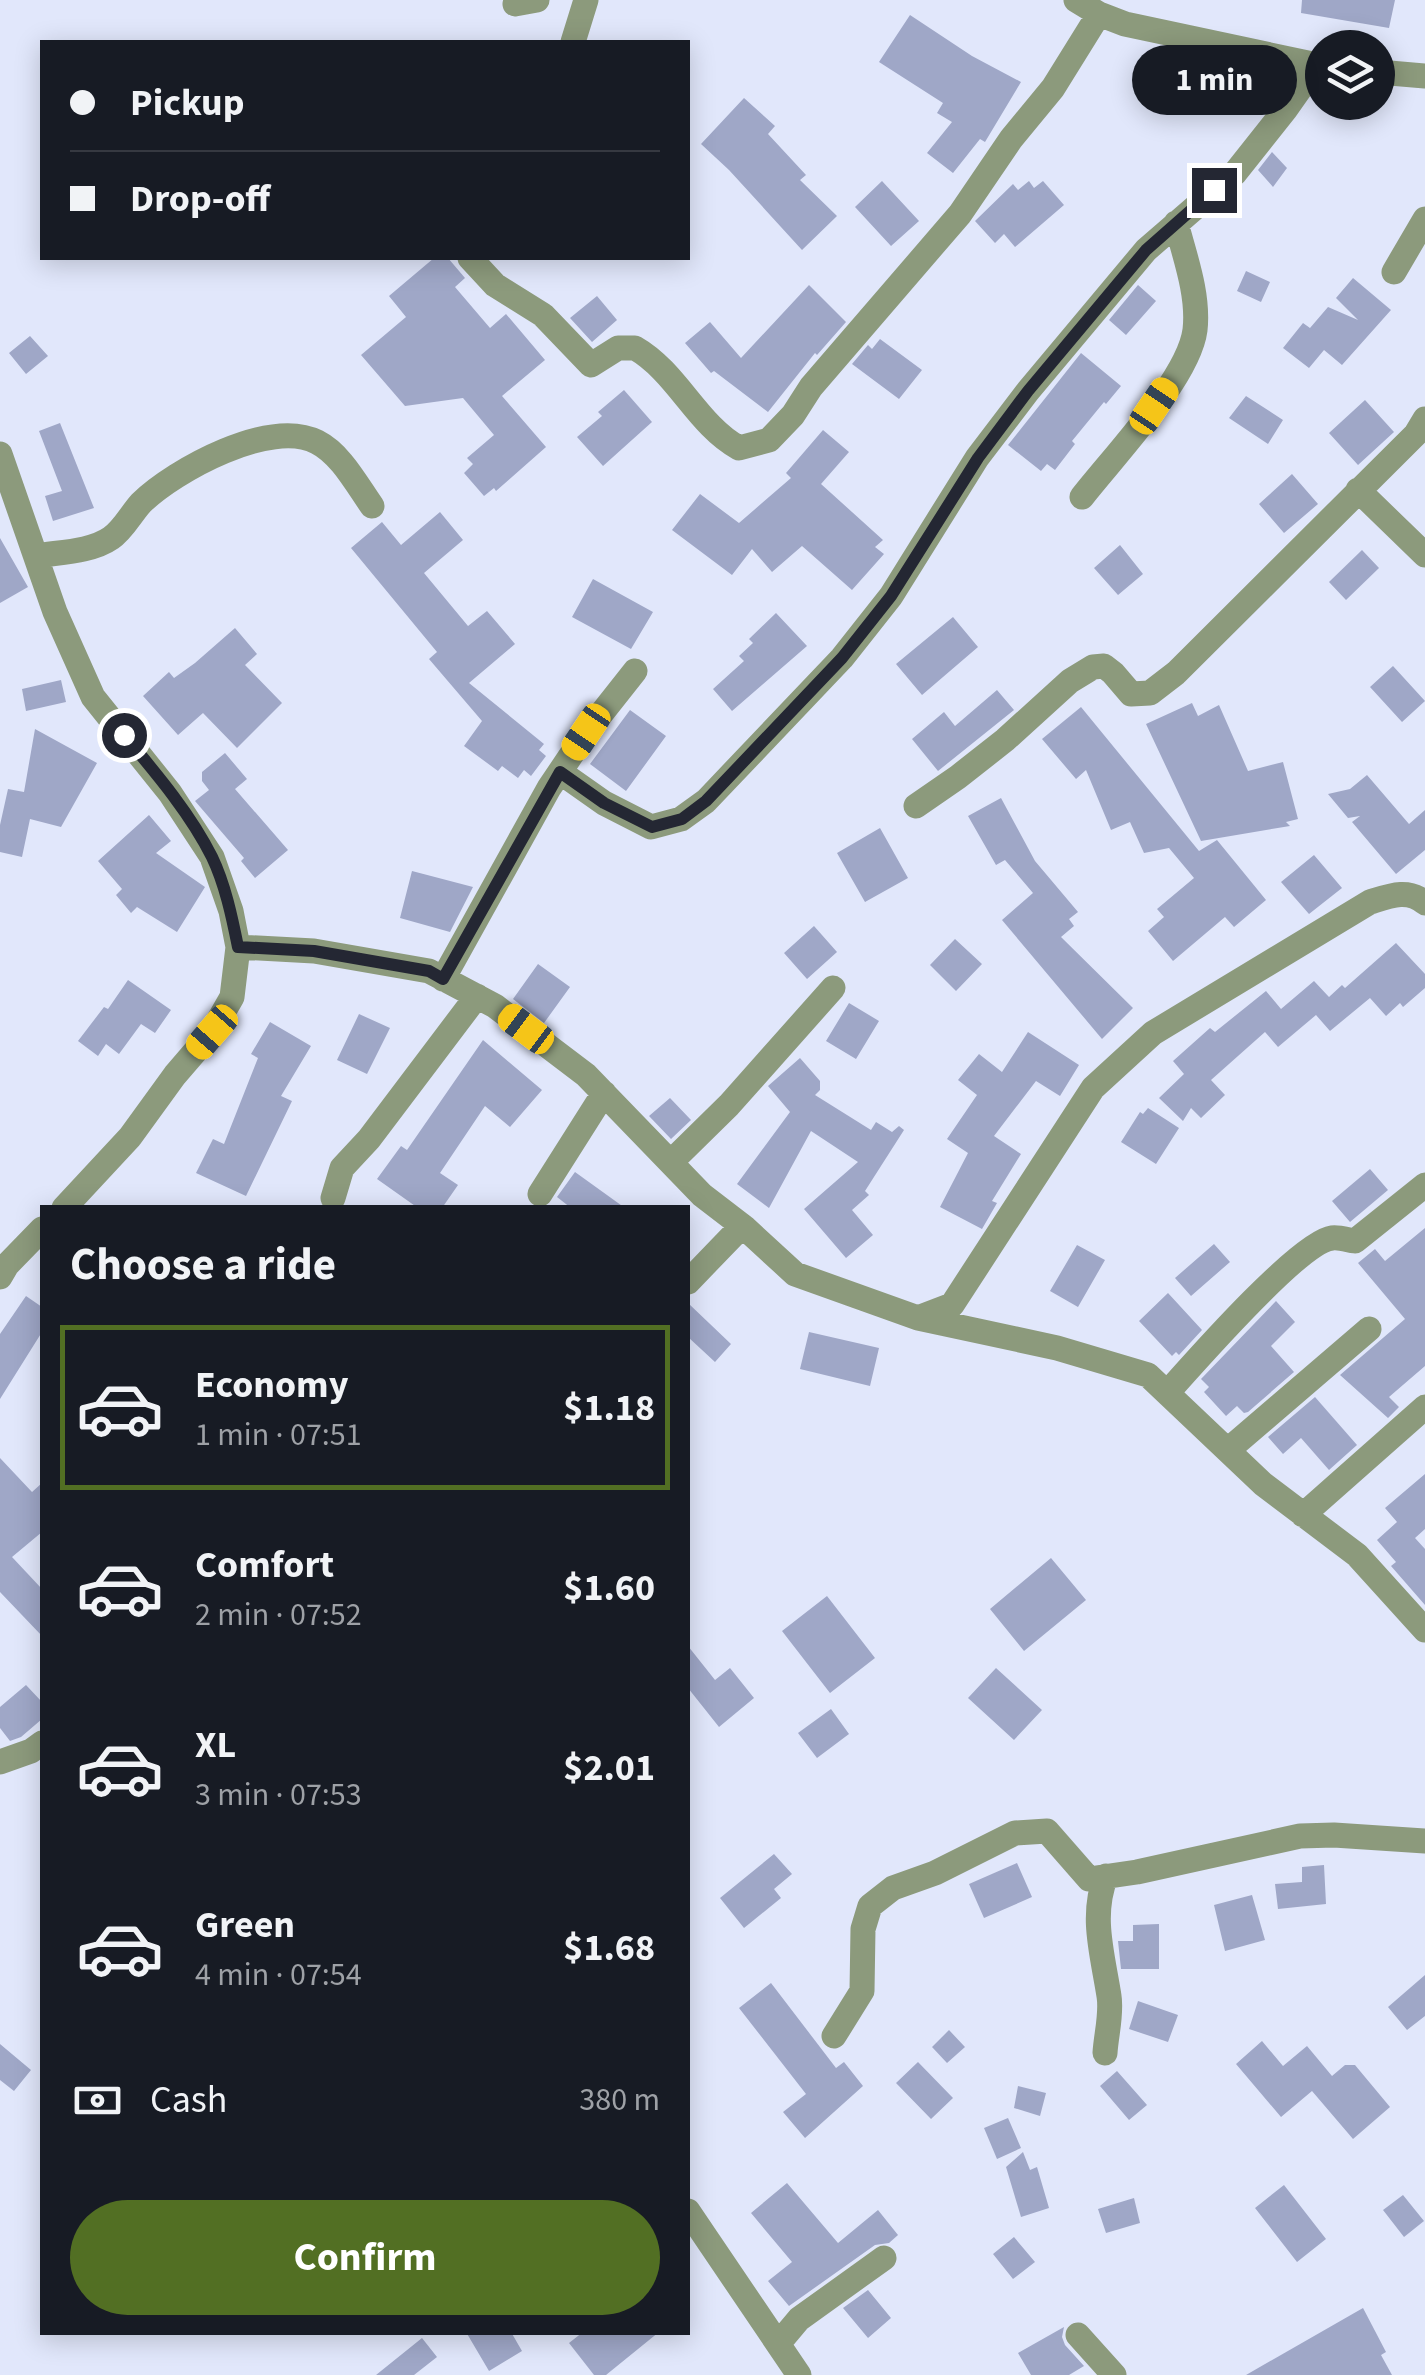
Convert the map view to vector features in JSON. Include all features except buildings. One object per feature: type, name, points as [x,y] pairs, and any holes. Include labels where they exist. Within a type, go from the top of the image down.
[{"type":"street","points":[[574,40],[586,0]]},
{"type":"street","points":[[1076,0],[1125,24],[1305,63]]},
{"type":"street","points":[[472,260],[495,285],[543,315],[590,364],[618,348],[635,348],[680,388],[721,438],[740,448],[770,440],[793,415],[810,387],[960,214],[1011,138],[1053,88],[1100,14]]},
{"type":"street","points":[[1395,73],[1425,76]]},
{"type":"street","points":[[560,772],[604,803],[652,827],[682,819],[706,801],[842,658],[891,596],[978,458],[1028,391],[1146,250],[1235,172],[1305,84]]},
{"type":"street","points":[[1394,272],[1425,219]]},
{"type":"street","points":[[1082,497],[1154,406],[1186,359],[1195,334],[1196,310],[1176,223]]},
{"type":"street","points":[[916,806],[990,752],[1070,682],[1093,667],[1104,666],[1130,694],[1150,693],[1176,673],[1416,434],[1425,420]]},
{"type":"street","points":[[36,556],[112,538],[142,502],[181,475],[220,453],[266,438],[301,436],[319,442],[372,506]]},
{"type":"street","points":[[0,454],[55,612],[93,697],[170,793],[212,856],[238,947],[232,997],[212,1032],[174,1075],[130,1137],[67,1205]]},
{"type":"street","points":[[1358,490],[1425,555]]},
{"type":"street","points":[[443,979],[560,772],[635,671]]},
{"type":"street","points":[[918,1318],[952,1305],[1093,1088],[1153,1032],[1370,902],[1398,893],[1418,897],[1425,903]]},
{"type":"street","points":[[238,947],[314,951],[429,971],[495,1006],[586,1075],[702,1195],[795,1274],[918,1318],[1057,1348],[1148,1375],[1263,1484],[1357,1555],[1425,1630]]},
{"type":"street","points":[[671,1162],[729,1105],[832,988]]},
{"type":"street","points":[[334,1198],[342,1168],[369,1140],[477,996]]},
{"type":"street","points":[[540,1194],[604,1093]]},
{"type":"street","points":[[1168,1392],[1274,1280],[1304,1255],[1331,1238],[1355,1241],[1425,1185]]},
{"type":"street","points":[[690,1280],[742,1226]]},
{"type":"street","points":[[2,1268],[40,1231]]},
{"type":"street","points":[[1228,1450],[1369,1329]]},
{"type":"street","points":[[1303,1514],[1425,1406]]},
{"type":"street","points":[[0,1762],[40,1744]]},
{"type":"street","points":[[834,2036],[862,1992],[863,1929],[870,1906],[893,1888],[935,1873],[1015,1832],[1047,1830],[1089,1879],[1300,1836],[1425,1842]]},
{"type":"street","points":[[1104,2053],[1110,2000],[1100,1958],[1098,1895],[1106,1876]]},
{"type":"street","points":[[690,2214],[800,2375]]},
{"type":"street","points":[[778,2344],[799,2319],[884,2258]]},
{"type":"street","points":[[1078,2335],[1114,2375]]},
{"type":"route","points":[[124,735],[170,793],[212,856],[238,947],[314,951],[429,971],[443,979],[560,772],[634,821],[652,827],[682,819],[736,773],[842,658],[891,596],[978,458],[1028,391],[1146,250],[1214,190]]}]
